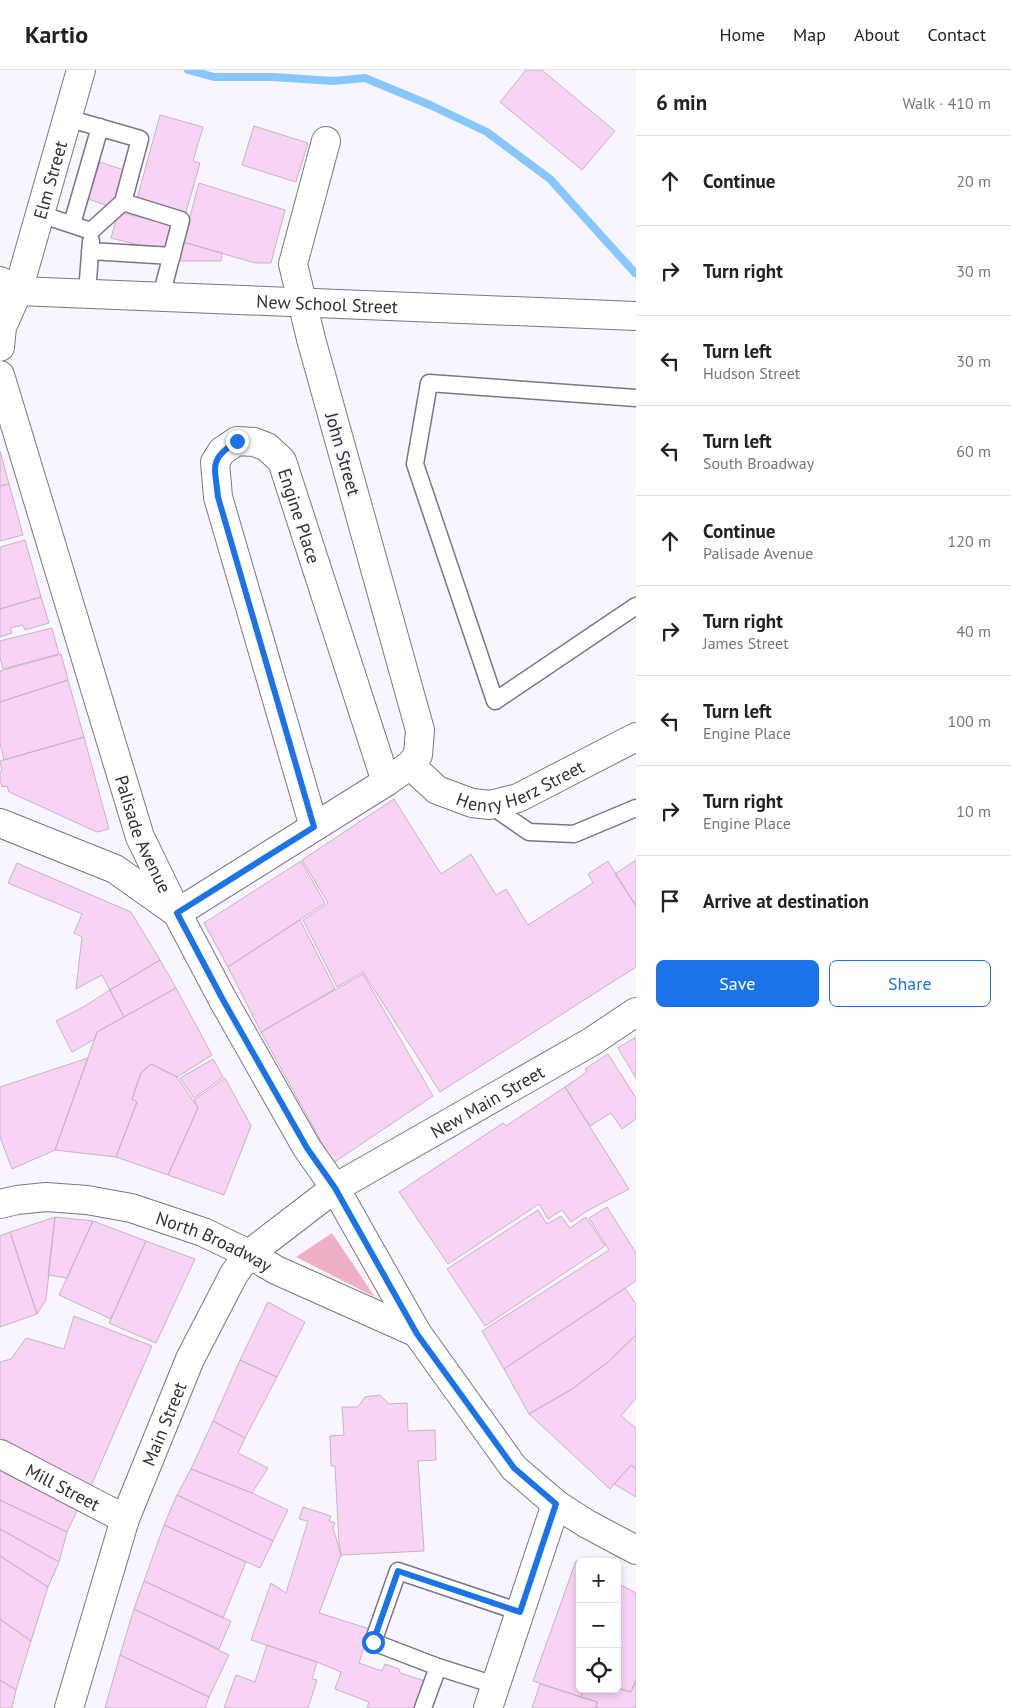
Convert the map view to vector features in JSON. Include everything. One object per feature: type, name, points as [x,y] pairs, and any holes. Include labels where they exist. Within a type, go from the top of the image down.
[{"type":"street","name":"Elm Street","points":[[9,286],[40,214],[81,70]]},
{"type":"street","name":"John Street","points":[[326,141],[293,264],[301,301],[420,730],[418,754],[410,765]]},
{"type":"street","name":"New School Street","points":[[9,286],[87,293],[636,316]]},
{"type":"street","points":[[0,347],[9,286]]},
{"type":"street","name":"Palisade Avenue","points":[[0,375],[140,838],[223,1000],[307,1148],[335,1188],[417,1334],[514,1468],[556,1504],[586,1524],[636,1550]]},
{"type":"street","name":"Engine Place","points":[[314,827],[218,497],[214,462],[222,451],[237,441],[254,442],[267,447],[282,461],[386,782]]},
{"type":"street","name":"Henry Herz Street","points":[[410,765],[437,790],[472,803],[490,805],[518,798],[636,737]]},
{"type":"street","points":[[0,823],[115,869],[177,913],[410,765]]},
{"type":"street","name":"New Main Street","points":[[335,1188],[591,1042],[636,1012]]},
{"type":"street","name":"Main Street","points":[[69,1708],[125,1519],[190,1359],[234,1274],[248,1254],[335,1188]]},
{"type":"street","name":"North Broadway","points":[[0,1204],[46,1197],[87,1200],[131,1208],[203,1232],[276,1270],[417,1334]]},
{"type":"street","name":"Mill Street","points":[[0,1454],[125,1519]]},
{"type":"street","points":[[491,1697],[556,1504]]},
{"type":"lane","points":[[67,118],[140,139],[128,207],[92,231]]},
{"type":"lane","points":[[72,224],[100,127]]},
{"type":"lane","points":[[128,207],[156,216],[182,220],[161,296]]},
{"type":"lane","points":[[40,214],[92,231]]},
{"type":"lane","points":[[87,293],[92,231]]},
{"type":"lane","points":[[90,251],[120,247],[172,256]]},
{"type":"lane","points":[[636,398],[429,383],[415,464],[495,701],[636,606]]},
{"type":"lane","points":[[490,805],[529,832],[574,834],[636,808]]},
{"type":"lane","points":[[491,1697],[438,1667],[373,1642],[398,1571],[520,1612]]},
{"type":"lane","points":[[423,1708],[438,1667]]},
{"type":"shaded area","points":[[332,1233],[375,1297],[296,1257]]},
{"type":"building","points":[[526,70],[542,70],[615,131],[582,170],[500,102]]},
{"type":"building","points":[[160,115],[203,127],[193,161],[200,163],[186,212],[137,199]]},
{"type":"building","points":[[254,126],[308,143],[296,182],[242,165]]},
{"type":"building","points":[[100,162],[127,171],[114,208],[88,199]]},
{"type":"building","points":[[199,183],[285,210],[271,263],[255,263],[183,242]]},
{"type":"building","points":[[118,212],[173,225],[166,252],[111,238]]},
{"type":"building","points":[[183,242],[222,253],[221,261],[178,261]]},
{"type":"building","points":[[0,451],[9,484],[0,486]]},
{"type":"building","points":[[9,484],[23,535],[0,541],[0,486]]},
{"type":"building","points":[[25,540],[41,597],[0,609],[0,547]]},
{"type":"building","points":[[41,597],[49,623],[25,630],[23,625],[10,628],[12,633],[0,637],[0,609]]},
{"type":"building","points":[[52,628],[59,654],[3,669],[0,657],[0,641]]},
{"type":"building","points":[[61,654],[68,680],[0,702],[0,671]]},
{"type":"building","points":[[68,680],[84,737],[4,760],[0,744],[0,702]]},
{"type":"building","points":[[84,737],[109,829],[97,832],[9,792],[7,786],[2,787],[0,761]]},
{"type":"building","points":[[394,799],[441,874],[471,854],[496,895],[506,889],[528,925],[593,883],[588,874],[608,861],[636,906],[636,967],[440,1092],[363,972],[337,987],[303,920],[328,903],[302,860]]},
{"type":"building","points":[[636,860],[636,906],[615,874]]},
{"type":"building","points":[[301,861],[325,903],[228,967],[204,923]]},
{"type":"building","points":[[17,863],[131,912],[160,960],[110,990],[102,975],[76,989],[82,937],[74,933],[82,914],[8,883]]},
{"type":"building","points":[[300,920],[335,989],[261,1032],[228,967]]},
{"type":"building","points":[[160,960],[176,988],[124,1017],[110,990]]},
{"type":"building","points":[[363,974],[433,1096],[333,1163],[261,1032]]},
{"type":"building","points":[[176,988],[212,1055],[177,1077],[151,1064],[141,1073],[132,1099],[137,1102],[116,1157],[55,1150],[97,1032]]},
{"type":"building","points":[[110,990],[124,1017],[97,1032],[95,1039],[72,1052],[56,1021]]},
{"type":"building","points":[[636,1037],[636,1078],[618,1048]]},
{"type":"building","points":[[608,1054],[636,1098],[636,1119],[622,1129],[611,1113],[590,1126],[565,1087],[587,1072],[585,1069]]},
{"type":"building","points":[[88,1058],[55,1150],[12,1169],[0,1137],[0,1087]]},
{"type":"building","points":[[213,1059],[223,1077],[194,1098],[180,1078]]},
{"type":"building","points":[[151,1064],[177,1077],[198,1108],[168,1175],[116,1157],[137,1102],[132,1099],[141,1073]]},
{"type":"building","points":[[225,1078],[251,1126],[224,1195],[168,1175],[198,1108],[194,1100]]},
{"type":"building","points":[[565,1087],[629,1189],[587,1211],[571,1222],[562,1210],[548,1219],[539,1204],[448,1264],[399,1192],[503,1123],[506,1126]]},
{"type":"building","points":[[607,1207],[636,1253],[636,1281],[504,1369],[482,1331],[609,1250],[589,1218]]},
{"type":"building","points":[[538,1210],[547,1224],[561,1216],[570,1228],[586,1217],[605,1246],[485,1326],[447,1269]]},
{"type":"building","points":[[55,1217],[93,1221],[67,1278],[48,1275]]},
{"type":"building","points":[[55,1217],[46,1300],[37,1314],[10,1232]]},
{"type":"building","points":[[93,1221],[146,1241],[111,1319],[59,1295]]},
{"type":"building","points":[[10,1232],[37,1314],[0,1327],[0,1236]]},
{"type":"building","points":[[146,1241],[195,1259],[156,1343],[109,1323]]},
{"type":"building","points":[[625,1288],[636,1304],[636,1335],[608,1362],[572,1389],[529,1414],[504,1369]]},
{"type":"building","points":[[268,1302],[305,1322],[277,1377],[240,1360]]},
{"type":"building","points":[[74,1316],[152,1346],[91,1486],[0,1437],[0,1362],[11,1359],[26,1338],[64,1349]]},
{"type":"building","points":[[636,1335],[636,1398],[621,1416],[636,1428],[636,1469],[631,1465],[610,1489],[529,1414],[572,1389],[608,1362]]},
{"type":"building","points":[[240,1360],[277,1377],[245,1438],[213,1421]]},
{"type":"building","points":[[380,1395],[389,1404],[407,1403],[408,1431],[435,1430],[436,1460],[418,1461],[424,1551],[341,1555],[335,1466],[331,1466],[330,1436],[344,1435],[342,1407],[358,1407],[365,1397]]},
{"type":"building","points":[[213,1421],[245,1438],[238,1453],[268,1468],[252,1493],[191,1469]]},
{"type":"building","points":[[0,1465],[80,1505],[67,1532],[0,1500]]},
{"type":"building","points":[[631,1465],[636,1469],[636,1497],[614,1484]]},
{"type":"building","points":[[191,1469],[252,1493],[288,1510],[273,1541],[177,1495]]},
{"type":"building","points":[[177,1495],[273,1541],[260,1568],[164,1525]]},
{"type":"building","points":[[0,1500],[67,1532],[59,1562],[0,1529]]},
{"type":"building","points":[[303,1507],[331,1516],[329,1521],[335,1523],[333,1528],[341,1555],[319,1613],[370,1629],[359,1663],[382,1671],[385,1664],[399,1669],[400,1673],[425,1681],[415,1708],[367,1708],[369,1702],[335,1689],[341,1672],[251,1640],[271,1583],[286,1593],[308,1521],[299,1519]]},
{"type":"building","points":[[164,1525],[246,1562],[223,1618],[144,1581]]},
{"type":"building","points":[[0,1529],[59,1562],[48,1587],[0,1556]]},
{"type":"building","points":[[0,1556],[48,1587],[31,1641],[0,1619]]},
{"type":"building","points":[[576,1561],[576,1693],[582,1693],[581,1697],[533,1681]]},
{"type":"building","points":[[144,1581],[231,1621],[219,1649],[134,1609]]},
{"type":"building","points":[[621,1585],[636,1593],[636,1680],[631,1692],[621,1689]]},
{"type":"building","points":[[134,1609],[229,1655],[209,1697],[120,1655]]},
{"type":"building","points":[[0,1619],[31,1641],[16,1690],[0,1680]]},
{"type":"building","points":[[267,1645],[317,1662],[312,1679],[317,1680],[308,1708],[224,1708],[236,1675],[255,1682]]},
{"type":"building","points":[[120,1655],[209,1697],[205,1708],[105,1708]]},
{"type":"building","points":[[0,1680],[16,1690],[12,1708],[0,1708]]},
{"type":"building","points":[[636,1680],[636,1708],[596,1708],[597,1702],[581,1697],[582,1693],[621,1693],[621,1689],[631,1692]]},
{"type":"building","points":[[540,1684],[597,1702],[596,1708],[532,1708]]},
{"type":"waterway","points":[[188,70],[214,77],[273,77],[333,81],[365,78],[430,105],[487,132],[550,179],[635,273]]},
{"type":"route","points":[[237,441],[222,451],[214,462],[218,497],[314,827],[177,913],[223,1000],[307,1148],[335,1188],[417,1334],[514,1468],[556,1504],[520,1612],[398,1571],[373,1642]]}]
